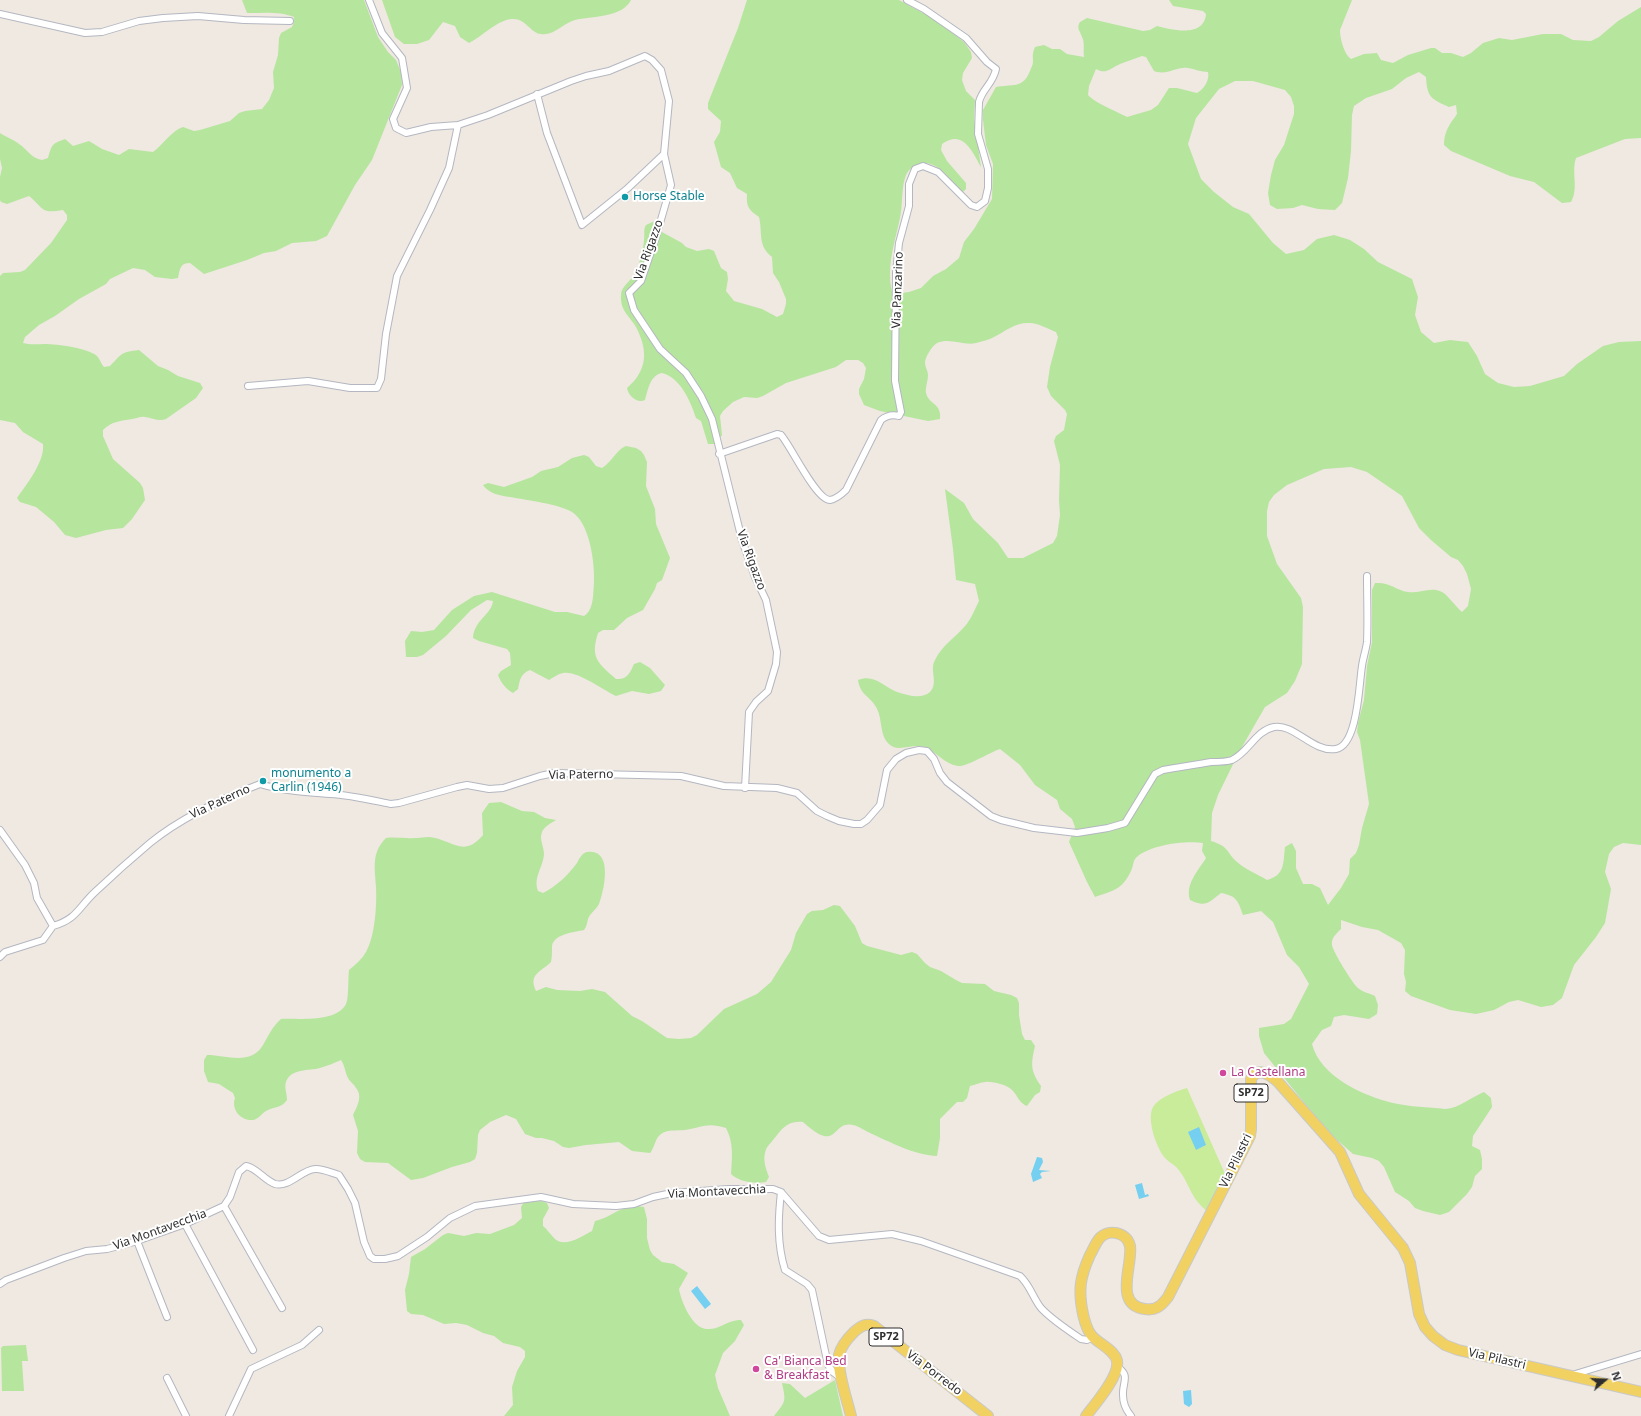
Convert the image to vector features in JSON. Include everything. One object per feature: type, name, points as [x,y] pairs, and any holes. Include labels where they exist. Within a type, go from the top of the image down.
[{"type":"main road","name":"Via Pilastri","points":[[1117,1367],[1116,1357],[1093,1337],[1088,1330],[1085,1321],[1080,1287],[1084,1268],[1102,1236],[1113,1232],[1125,1237],[1129,1242],[1130,1248],[1126,1282],[1129,1297],[1132,1302],[1143,1309],[1157,1308],[1163,1304],[1168,1297],[1250,1136],[1251,1080],[1256,1073],[1264,1072],[1278,1082],[1340,1152],[1359,1194],[1403,1248],[1410,1263],[1419,1314],[1425,1327],[1433,1336],[1445,1345],[1458,1350],[1641,1392]]},
{"type":"main road","name":"Via Porredo","points":[[851,1416],[841,1378],[839,1355],[847,1339],[860,1327],[869,1324],[874,1326],[988,1416]]},
{"type":"main road","points":[[1086,1416],[1114,1376],[1117,1367]]},
{"type":"street","name":"Via Rigazzo","points":[[369,0],[382,33],[402,58],[407,88],[392,119],[396,128],[406,133],[458,124],[493,113],[537,94],[586,76],[609,71],[645,56],[652,60],[661,70],[669,101],[664,154],[670,188],[656,237],[641,280],[629,293],[634,310],[660,349],[686,373],[701,396],[712,420],[742,540],[755,577],[766,600],[777,652],[776,664],[768,691],[756,702],[749,712],[745,788]]},
{"type":"street","name":"Via Panzarino","points":[[720,454],[777,434],[781,435],[811,483],[826,499],[830,500],[840,496],[846,490],[881,420],[885,416],[892,414],[899,416],[901,412],[895,381],[896,273],[899,243],[910,206],[909,184],[915,169],[924,166],[938,172],[971,205],[977,208],[984,203],[988,188],[988,169],[978,134],[978,102],[994,78],[996,69],[987,62],[966,38],[924,9],[908,0]]},
{"type":"street","points":[[0,14],[85,33],[102,32],[139,21],[163,18],[198,16],[244,20],[290,21]]},
{"type":"street","points":[[537,94],[547,133],[582,226],[628,188],[664,154]]},
{"type":"street","points":[[248,386],[308,381],[350,388],[377,388],[382,379],[386,334],[397,276],[449,168],[458,124]]},
{"type":"street","name":"Via Paterno","points":[[53,926],[65,923],[75,916],[91,895],[151,842],[177,823],[260,784],[294,792],[331,794],[399,804],[468,785],[489,789],[503,788],[534,777],[554,773],[681,776],[724,786],[745,788],[777,788],[792,791],[797,793],[817,810],[827,816],[839,821],[861,824],[867,820],[880,805],[888,770],[896,759],[920,750],[928,751],[934,759],[940,774],[947,782],[991,816],[1034,828],[1077,833],[1108,828],[1126,823],[1155,774],[1163,770],[1231,760],[1241,755],[1257,736],[1275,727],[1282,727],[1325,749],[1334,750],[1344,744],[1356,716],[1362,666],[1367,644],[1367,576]]},
{"type":"street","points":[[0,830],[25,865],[34,883],[37,898],[53,926],[43,940],[5,952],[0,957]]},
{"type":"street","name":"Via Montavecchia","points":[[0,1284],[6,1280],[86,1251],[107,1249],[137,1241],[185,1224],[224,1206],[230,1197],[239,1172],[246,1166],[251,1167],[275,1184],[286,1184],[297,1176],[315,1169],[339,1175],[348,1188],[354,1203],[364,1242],[370,1256],[374,1259],[385,1259],[398,1256],[428,1237],[450,1218],[475,1206],[541,1197],[573,1204],[616,1206],[634,1204],[672,1193],[730,1189],[773,1189],[781,1192],[819,1236],[829,1240],[892,1234],[921,1241],[1020,1276],[1027,1282],[1036,1301],[1042,1309],[1081,1339],[1087,1340],[1093,1337]]},
{"type":"street","points":[[781,1192],[778,1229],[785,1270],[807,1284],[812,1290],[828,1365],[833,1372],[841,1378]]},
{"type":"street","points":[[224,1206],[282,1308]]},
{"type":"street","points":[[185,1224],[253,1350]]},
{"type":"street","points":[[137,1241],[167,1317]]},
{"type":"street","points":[[229,1416],[251,1369],[302,1345],[319,1330]]},
{"type":"street","points":[[1572,1375],[1641,1354]]},
{"type":"street","points":[[1117,1367],[1123,1370],[1125,1375],[1123,1396],[1125,1408],[1131,1416]]},
{"type":"street","points":[[168,1378],[186,1416]]},
{"type":"green space","points":[[242,0],[364,0],[378,37],[388,52],[396,60],[401,72],[402,85],[372,160],[355,185],[327,236],[316,241],[292,243],[276,251],[264,253],[204,274],[190,263],[182,265],[178,278],[172,279],[155,277],[145,270],[133,268],[110,279],[106,284],[79,299],[39,325],[25,337],[23,343],[72,347],[93,353],[97,356],[104,367],[110,366],[119,356],[125,353],[139,350],[158,366],[178,376],[200,383],[203,388],[196,398],[166,419],[158,420],[142,417],[117,422],[103,430],[103,436],[113,459],[140,483],[143,488],[145,500],[132,519],[123,528],[106,530],[76,538],[65,535],[54,522],[36,507],[20,502],[17,498],[38,465],[43,451],[43,444],[23,432],[15,423],[0,420],[0,276],[3,273],[20,272],[25,270],[51,243],[67,220],[67,215],[63,210],[46,211],[29,196],[7,204],[1,202],[0,177],[2,168],[0,159],[0,133],[17,142],[35,158],[42,160],[48,158],[51,148],[57,142],[65,139],[73,146],[89,141],[102,149],[119,155],[129,149],[153,152],[171,134],[183,127],[194,131],[200,130],[230,121],[239,113],[262,109],[269,100],[274,88],[273,72],[278,55],[279,38],[281,33],[292,27],[294,17],[277,13],[247,13]]},
{"type":"green space","points":[[382,0],[631,0],[627,6],[614,13],[575,20],[546,34],[537,33],[521,21],[512,19],[495,25],[469,43],[460,37],[455,26],[443,22],[429,40],[417,44],[404,44],[395,37]]},
{"type":"green space","points":[[747,0],[899,0],[936,20],[964,42],[971,52],[972,58],[963,73],[962,80],[966,91],[975,100],[974,119],[981,167],[966,144],[961,140],[956,139],[949,140],[942,144],[941,150],[947,161],[966,183],[966,189],[962,193],[944,172],[932,164],[919,164],[908,171],[903,185],[901,213],[890,266],[893,294],[909,292],[921,288],[933,276],[946,269],[959,258],[964,242],[974,229],[992,199],[993,164],[986,145],[983,110],[996,87],[1016,85],[1024,81],[1033,62],[1035,47],[1044,45],[1052,49],[1060,49],[1067,54],[1084,57],[1083,41],[1078,26],[1080,22],[1087,18],[1143,31],[1150,30],[1157,26],[1186,30],[1200,27],[1204,22],[1206,14],[1203,11],[1173,6],[1169,0],[1352,0],[1340,30],[1346,54],[1351,59],[1364,54],[1377,53],[1381,60],[1393,63],[1408,55],[1431,48],[1435,48],[1442,53],[1451,53],[1463,57],[1471,53],[1483,43],[1499,38],[1512,40],[1543,34],[1561,34],[1573,40],[1591,41],[1599,37],[1618,21],[1641,7],[1641,138],[1625,139],[1576,158],[1574,169],[1575,186],[1571,202],[1562,203],[1534,182],[1510,176],[1451,151],[1444,145],[1444,140],[1448,128],[1457,114],[1456,105],[1449,107],[1434,99],[1427,89],[1426,77],[1419,72],[1406,78],[1392,89],[1366,98],[1354,106],[1352,115],[1351,151],[1348,178],[1342,203],[1335,210],[1318,209],[1302,205],[1293,208],[1277,209],[1270,205],[1268,193],[1271,175],[1275,160],[1284,145],[1294,114],[1294,106],[1291,97],[1285,90],[1253,81],[1235,81],[1219,89],[1196,118],[1188,144],[1201,179],[1214,192],[1233,207],[1249,214],[1273,243],[1286,254],[1304,250],[1317,239],[1334,235],[1350,240],[1364,249],[1378,262],[1412,279],[1418,297],[1415,315],[1421,332],[1434,343],[1450,340],[1468,342],[1477,356],[1485,374],[1498,383],[1514,387],[1530,386],[1564,376],[1577,364],[1603,346],[1619,342],[1641,341],[1641,845],[1623,843],[1614,847],[1609,854],[1605,872],[1611,889],[1605,923],[1574,965],[1562,998],[1553,1005],[1541,1007],[1518,1000],[1509,1002],[1494,1010],[1476,1014],[1450,1010],[1411,996],[1405,991],[1405,950],[1401,943],[1378,930],[1362,927],[1341,920],[1341,929],[1332,940],[1333,949],[1352,981],[1360,989],[1375,996],[1378,1005],[1377,1014],[1369,1019],[1344,1015],[1334,1017],[1331,1026],[1322,1030],[1312,1044],[1324,1066],[1333,1075],[1356,1090],[1381,1100],[1412,1106],[1445,1109],[1456,1107],[1484,1092],[1491,1098],[1492,1107],[1473,1136],[1472,1146],[1480,1150],[1482,1169],[1475,1176],[1472,1187],[1467,1194],[1449,1212],[1440,1215],[1423,1211],[1415,1208],[1409,1201],[1395,1192],[1384,1167],[1379,1161],[1353,1154],[1327,1131],[1264,1053],[1259,1036],[1259,1028],[1284,1024],[1291,1019],[1309,984],[1299,967],[1287,955],[1273,922],[1261,911],[1243,915],[1240,906],[1234,898],[1221,893],[1204,904],[1190,900],[1189,889],[1191,883],[1206,858],[1202,851],[1203,843],[1177,843],[1157,847],[1140,854],[1135,859],[1128,877],[1121,886],[1095,897],[1069,842],[1075,827],[1072,819],[1060,809],[1057,800],[1035,785],[1020,765],[1000,749],[967,764],[958,766],[948,763],[924,747],[892,747],[884,736],[880,716],[874,703],[863,692],[859,685],[858,680],[869,678],[892,690],[909,695],[922,696],[930,692],[934,685],[933,664],[935,660],[949,641],[968,623],[979,601],[975,584],[956,580],[945,489],[964,503],[973,519],[998,543],[1008,558],[1023,558],[1053,543],[1057,536],[1060,515],[1060,465],[1054,441],[1056,436],[1064,430],[1067,414],[1051,396],[1047,387],[1050,367],[1058,337],[1056,332],[1043,326],[1025,323],[1015,325],[990,339],[976,343],[971,344],[942,341],[937,343],[929,352],[925,361],[928,372],[926,393],[939,410],[940,419],[928,421],[880,411],[864,405],[859,394],[859,389],[864,379],[866,368],[863,363],[858,360],[846,360],[836,367],[786,383],[763,396],[757,398],[744,397],[733,402],[723,411],[720,416],[722,435],[715,444],[708,444],[701,421],[696,418],[684,391],[674,379],[668,375],[662,373],[658,374],[652,380],[645,400],[636,400],[629,393],[627,388],[639,374],[644,359],[644,352],[640,335],[623,309],[621,292],[636,272],[643,247],[644,230],[646,225],[657,220],[659,222],[660,231],[682,243],[686,247],[697,251],[709,249],[714,251],[721,268],[727,272],[728,279],[726,291],[734,301],[762,309],[777,317],[783,314],[786,304],[786,299],[779,282],[773,273],[772,257],[764,248],[762,243],[759,217],[749,208],[747,194],[737,188],[730,173],[721,167],[714,142],[720,132],[721,121],[708,109],[708,103],[738,28]],"holes":[[[1142,56],[1146,57],[1154,71],[1168,72],[1180,68],[1191,68],[1208,72],[1207,81],[1204,87],[1197,93],[1177,88],[1169,88],[1158,105],[1151,110],[1127,117],[1101,104],[1088,95],[1089,86],[1096,69],[1106,71]],[[1351,467],[1367,472],[1402,496],[1419,528],[1451,557],[1458,560],[1463,566],[1471,589],[1468,606],[1462,612],[1446,595],[1438,590],[1408,592],[1389,585],[1375,583],[1372,590],[1372,642],[1367,666],[1364,700],[1357,732],[1360,740],[1369,804],[1359,845],[1356,853],[1350,859],[1349,874],[1341,888],[1328,905],[1320,888],[1312,884],[1303,884],[1296,868],[1296,851],[1292,843],[1285,847],[1283,864],[1280,872],[1273,878],[1267,880],[1240,865],[1224,847],[1211,841],[1212,813],[1218,795],[1238,754],[1265,707],[1287,693],[1295,681],[1302,664],[1303,607],[1301,598],[1277,564],[1267,536],[1267,511],[1269,502],[1274,495],[1287,485],[1324,469]]]},
{"type":"green space","points":[[626,446],[636,448],[641,451],[647,462],[646,486],[655,509],[656,524],[670,558],[662,580],[657,583],[643,610],[627,618],[614,630],[603,630],[598,633],[595,654],[604,669],[616,679],[625,677],[634,664],[640,662],[650,668],[665,685],[661,691],[649,694],[632,691],[616,696],[575,674],[563,673],[549,680],[530,670],[522,675],[518,689],[513,693],[504,686],[498,675],[501,671],[511,665],[510,653],[507,649],[473,638],[476,626],[492,606],[493,601],[487,600],[471,610],[446,636],[423,655],[417,657],[406,657],[405,641],[411,631],[422,632],[434,630],[452,610],[474,596],[492,592],[555,612],[567,612],[584,616],[590,610],[593,597],[594,565],[587,534],[578,517],[572,512],[559,507],[495,494],[483,485],[488,483],[504,487],[532,477],[541,471],[558,467],[572,458],[584,455],[589,457],[596,466],[602,468],[609,463],[619,450]]},
{"type":"green space","points":[[501,802],[522,811],[534,812],[545,818],[556,820],[544,828],[541,835],[544,854],[537,877],[538,891],[543,893],[558,884],[570,872],[581,856],[587,852],[595,853],[601,857],[604,863],[605,881],[599,904],[589,917],[584,930],[565,934],[556,939],[552,946],[551,962],[535,977],[534,985],[536,991],[546,987],[557,990],[580,991],[592,989],[605,992],[632,1016],[667,1038],[691,1038],[697,1035],[724,1009],[757,994],[771,982],[791,950],[796,933],[807,914],[812,911],[823,910],[834,905],[840,906],[855,926],[862,943],[867,946],[901,955],[912,952],[917,954],[930,967],[941,971],[962,983],[985,984],[994,991],[1017,998],[1019,1003],[1022,1034],[1025,1040],[1031,1040],[1035,1046],[1032,1067],[1041,1086],[1040,1092],[1035,1095],[1027,1106],[1020,1101],[1010,1088],[1003,1085],[982,1082],[970,1086],[967,1098],[963,1102],[957,1102],[940,1119],[940,1138],[937,1156],[902,1148],[853,1125],[846,1125],[829,1136],[823,1136],[803,1122],[793,1122],[785,1126],[767,1147],[764,1159],[769,1177],[766,1182],[757,1183],[743,1181],[731,1174],[732,1151],[729,1134],[726,1128],[720,1126],[714,1125],[663,1132],[657,1138],[650,1153],[632,1151],[619,1142],[569,1148],[563,1147],[554,1141],[536,1138],[525,1134],[516,1119],[506,1115],[490,1122],[480,1130],[475,1159],[423,1178],[411,1180],[388,1163],[365,1162],[360,1159],[357,1153],[358,1131],[353,1115],[359,1102],[359,1094],[348,1078],[341,1060],[320,1068],[292,1074],[288,1078],[285,1086],[287,1100],[285,1103],[269,1109],[253,1120],[244,1119],[238,1114],[234,1106],[235,1098],[233,1093],[219,1084],[208,1082],[204,1071],[204,1060],[207,1055],[238,1058],[252,1055],[263,1045],[273,1028],[281,1019],[326,1017],[341,1010],[347,1001],[349,970],[364,955],[372,938],[376,903],[375,861],[381,844],[386,838],[429,837],[437,838],[457,846],[469,846],[483,835],[482,813],[489,803]]},
{"type":"green space","points":[[1187,1088],[1226,1176],[1207,1211],[1197,1201],[1178,1169],[1166,1159],[1159,1149],[1152,1126],[1151,1112],[1156,1103],[1168,1095]]},
{"type":"green space","points":[[541,1201],[547,1203],[549,1208],[543,1219],[543,1226],[554,1238],[563,1242],[568,1242],[592,1231],[595,1221],[629,1207],[644,1207],[647,1219],[647,1238],[653,1255],[662,1262],[674,1264],[688,1273],[679,1289],[682,1301],[693,1320],[703,1328],[709,1329],[713,1329],[737,1320],[741,1320],[744,1325],[735,1341],[723,1353],[715,1375],[718,1388],[730,1416],[504,1416],[513,1405],[512,1387],[517,1371],[525,1357],[525,1351],[520,1347],[503,1343],[494,1336],[483,1333],[467,1325],[456,1323],[444,1324],[423,1315],[411,1314],[407,1311],[405,1290],[411,1257],[448,1233],[464,1236],[476,1233],[490,1234],[514,1225],[522,1218],[521,1207],[524,1202]]},
{"type":"green space","points":[[26,1345],[28,1361],[22,1361],[24,1391],[2,1391],[1,1348],[3,1346]]},
{"type":"green space","points":[[835,1380],[843,1416],[774,1416],[784,1401],[782,1383],[790,1384],[805,1398]]},
{"type":"water","points":[[1199,1127],[1206,1145],[1196,1150],[1188,1132]]},
{"type":"water","points":[[1037,1157],[1042,1158],[1043,1162],[1039,1170],[1051,1171],[1042,1172],[1040,1174],[1042,1178],[1033,1182],[1031,1174]]},
{"type":"water","points":[[1142,1183],[1145,1195],[1148,1194],[1149,1196],[1139,1199],[1135,1185]]},
{"type":"water","points":[[697,1286],[711,1304],[705,1309],[691,1291]]},
{"type":"water","points":[[1191,1390],[1192,1404],[1189,1407],[1184,1404],[1183,1391]]},
{"type":"place","name":"Horse Stable","points":[[625,197]]},
{"type":"place","name":"monumento a Carlin (1946)","points":[[263,781]]},
{"type":"place","name":"La Castellana","points":[[1223,1073]]},
{"type":"place","name":"Ca' Bianca Bed & Breakfast","points":[[756,1369]]}]
